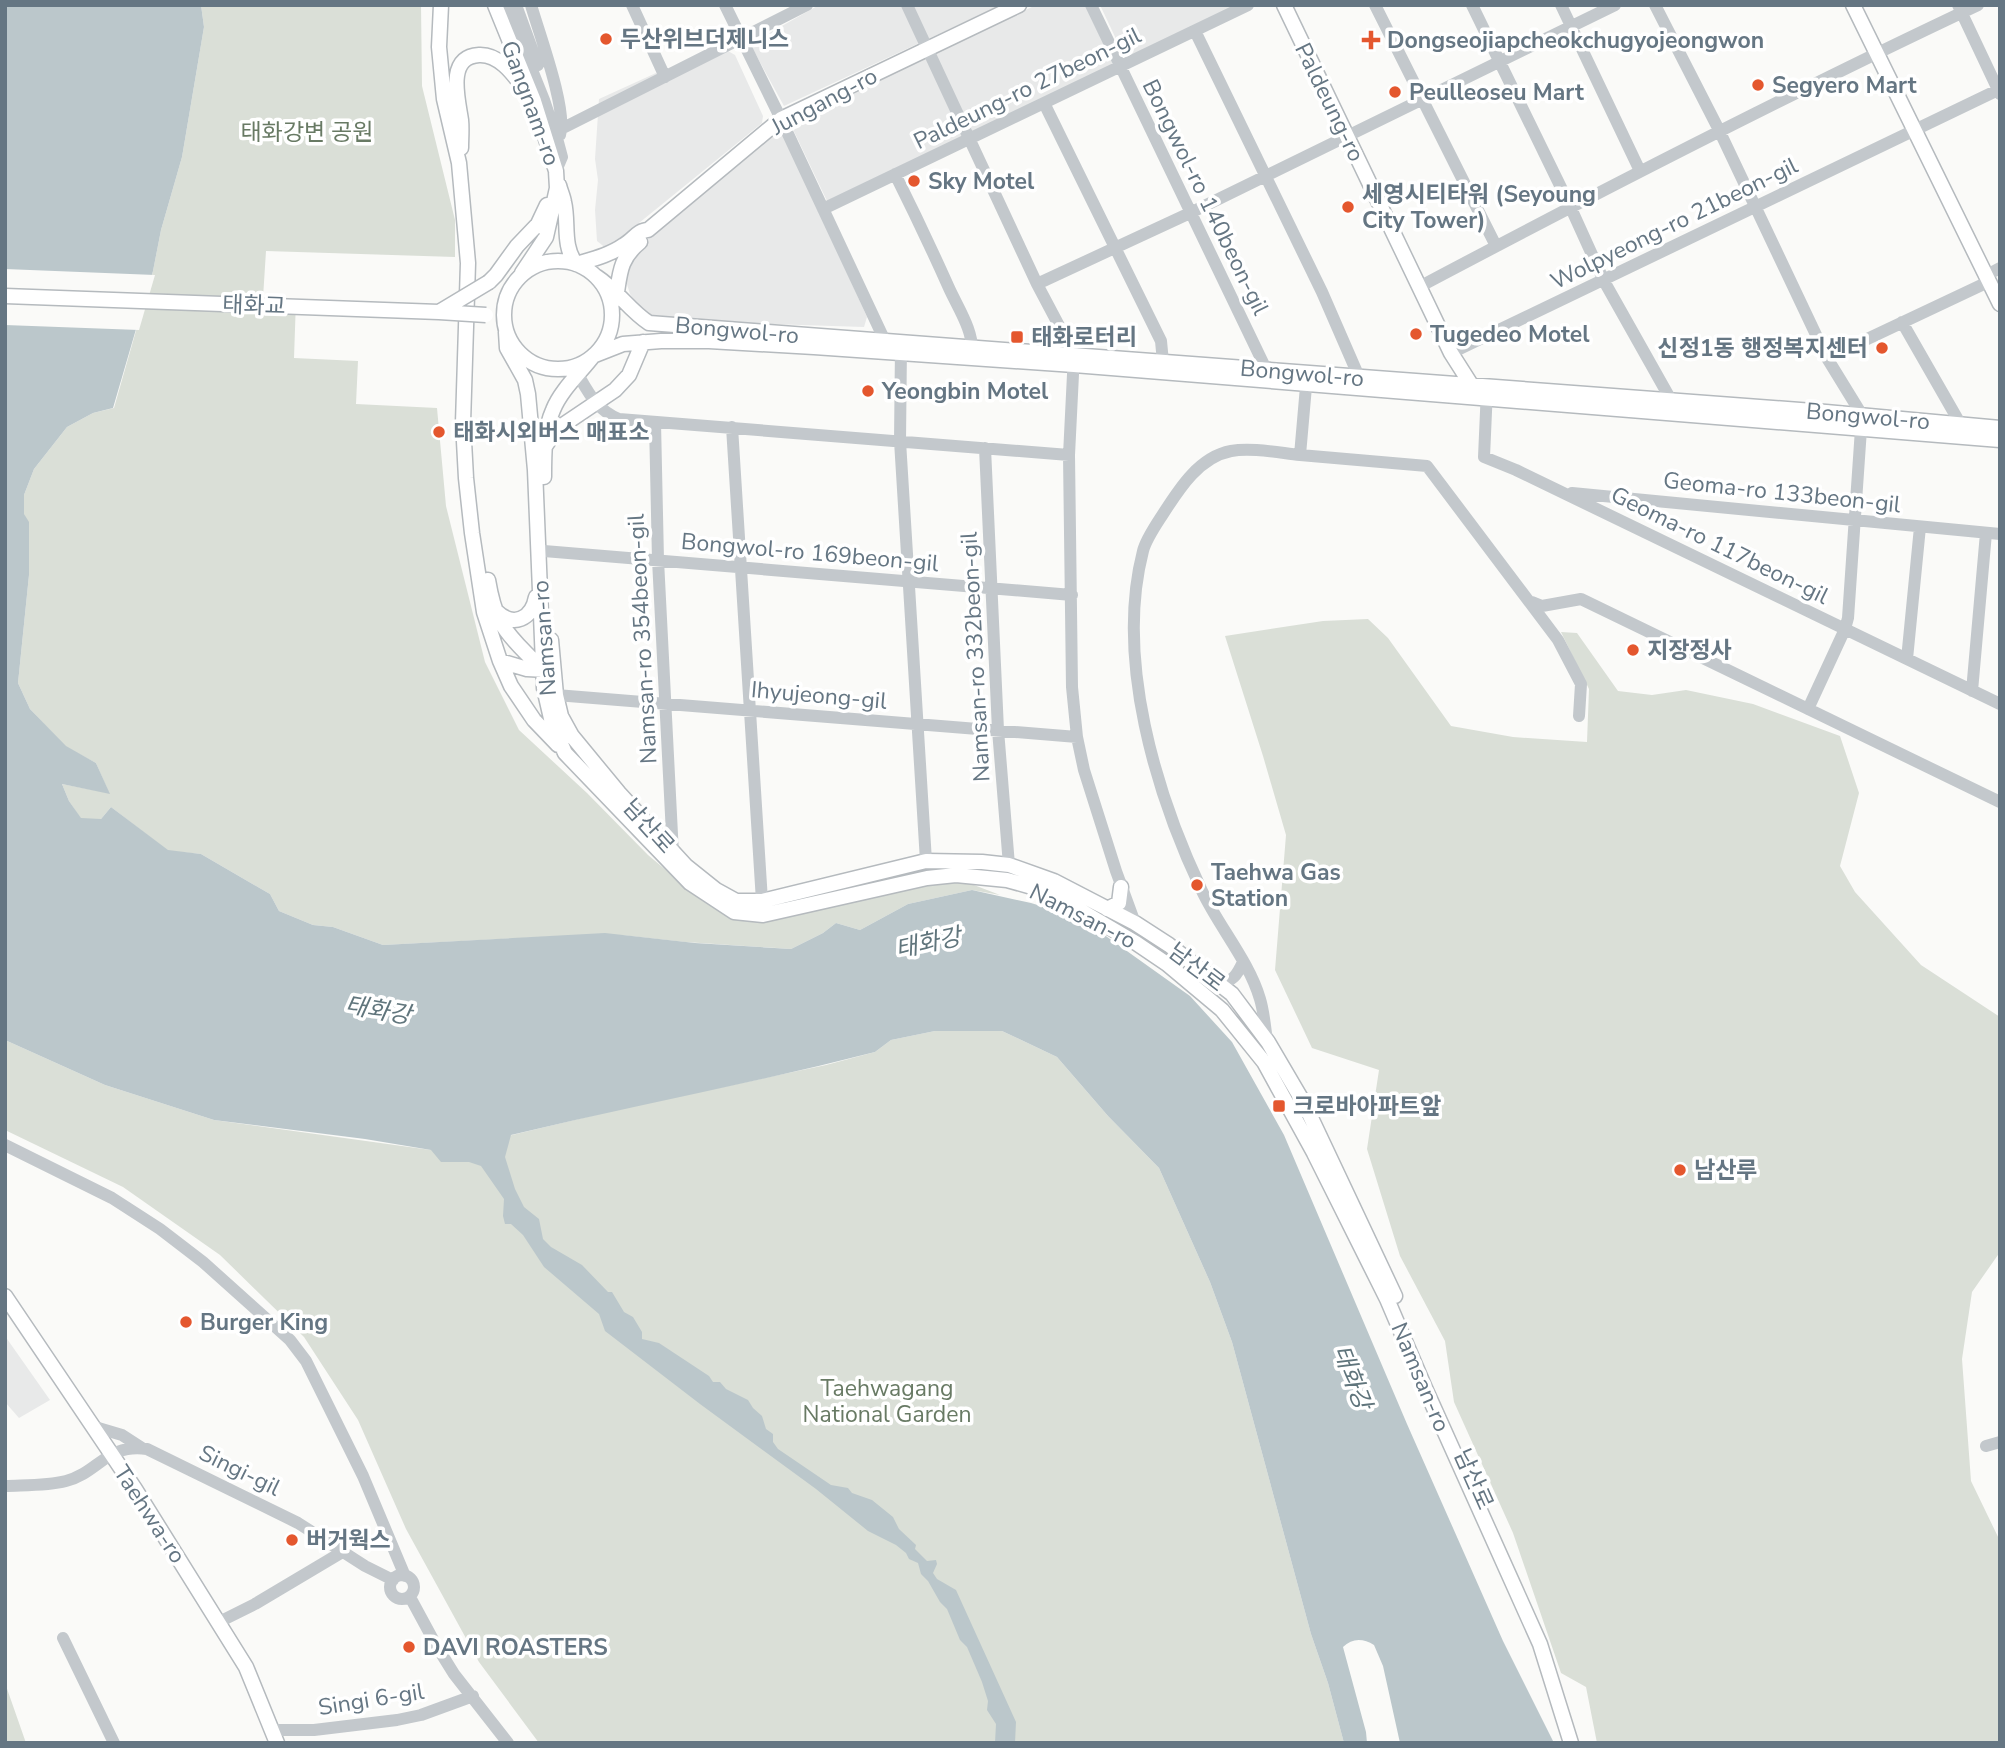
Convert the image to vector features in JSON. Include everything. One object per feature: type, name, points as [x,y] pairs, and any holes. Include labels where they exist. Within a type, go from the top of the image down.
[{"type":"main road","points":[[441,5],[439,47],[444,99],[459,163],[468,263],[463,424],[471,533],[484,612],[500,662],[511,685],[534,720],[565,753]]},
{"type":"main road","name":"Gangnam-ro","points":[[495,5],[539,100],[557,176],[546,237],[520,277]]},
{"type":"main road","name":"Jungang-ro","points":[[576,264],[605,255],[625,245],[642,230],[648,230],[781,118],[1019,5]]},
{"type":"main road","name":"Paldeung-ro","points":[[1284,5],[1451,352],[1472,386]]},
{"type":"main road","points":[[1853,5],[2000,304]]},
{"type":"main road","points":[[459,163],[462,135],[456,81],[458,68],[465,60],[474,55],[485,55],[497,60],[539,100]]},
{"type":"main road","points":[[557,176],[564,202],[566,237],[576,264]]},
{"type":"main road","points":[[439,312],[496,275],[517,246],[538,224],[557,176]]},
{"type":"main road","points":[[500,662],[527,669],[547,666],[544,469],[548,424],[553,408],[576,371],[594,356],[607,338],[620,269],[628,253],[646,237],[648,230]]},
{"type":"main road","points":[[576,371],[544,368],[531,363],[519,354],[511,343],[503,316],[506,298],[515,282],[528,270],[545,262],[563,261],[576,264],[597,277],[607,290],[612,316]]},
{"type":"main road","name":"Bongwol-ro","points":[[597,277],[649,323],[885,341],[901,348]]},
{"type":"main road","name":"태화교","points":[[5,296],[503,316]]},
{"type":"main road","name":"Namsan-ro","points":[[506,332],[507,348],[525,380],[528,394],[547,666],[544,688],[552,723],[565,753],[690,883],[734,912],[763,915],[927,878],[957,875],[1007,880],[1028,886],[1073,906],[1136,943],[1167,964],[1222,1010],[1264,1062],[1314,1153],[1387,1299],[1424,1388],[1540,1644],[1571,1743]]},
{"type":"main road","name":"Bongwol-ro","points":[[594,356],[623,344],[643,342],[709,341],[814,347],[901,348]]},
{"type":"main road","points":[[545,446],[557,429],[615,390],[629,375],[643,342]]},
{"type":"main road","points":[[901,348],[1074,359],[1825,419]]},
{"type":"main road","name":"Bongwol-ro","points":[[1074,359],[1266,369],[1307,378],[1359,377],[1472,386],[1487,393],[1671,400],[1825,419],[2000,428]]},
{"type":"main road","points":[[1862,422],[2000,440]]},
{"type":"main road","points":[[471,533],[484,558],[494,610],[501,616],[515,620],[529,614],[534,608],[539,578]]},
{"type":"main road","name":"남산로","points":[[494,610],[508,635],[547,666],[561,716],[572,737],[673,854],[716,890],[736,901],[762,901],[926,861],[1009,865],[1054,881],[1135,923],[1169,945],[1232,994],[1268,1042],[1305,1105],[1386,1273],[1556,1667],[1577,1743]]},
{"type":"main road","points":[[1107,909],[1119,903],[1121,887]]},
{"type":"main road","name":"Taehwa-ro","points":[[5,1296],[94,1427],[219,1622],[246,1667],[275,1736]]},
{"type":"street","points":[[506,5],[539,100],[558,142],[562,157],[557,176]]},
{"type":"street","points":[[516,5],[536,58],[539,100]]},
{"type":"street","points":[[531,5],[555,83],[563,128],[558,142]]},
{"type":"street","points":[[632,5],[665,77]]},
{"type":"street","points":[[725,5],[885,341]]},
{"type":"street","points":[[563,128],[807,5]]},
{"type":"street","points":[[907,5],[1074,359],[1069,454],[1072,687],[1077,737],[1084,770],[1135,923]]},
{"type":"street","name":"Bongwol-ro 140beon-gil","points":[[1091,5],[1266,369]]},
{"type":"street","name":"Paldeung-ro 27beon-gil","points":[[823,209],[1248,5]]},
{"type":"street","points":[[1375,5],[1496,246]]},
{"type":"street","points":[[1472,5],[1604,281],[1671,400]]},
{"type":"street","points":[[1560,5],[1640,171]]},
{"type":"street","points":[[1037,284],[1190,214],[1615,5]]},
{"type":"street","points":[[1655,5],[1719,131],[1827,358],[1862,422],[1848,618],[1808,709]]},
{"type":"street","points":[[1419,287],[1570,206],[1960,9],[1978,5]]},
{"type":"street","points":[[1960,9],[1999,91]]},
{"type":"street","points":[[1195,31],[1322,292],[1359,377]]},
{"type":"street","name":"Wolpyeong-ro 21beon-gil","points":[[1451,352],[1999,91]]},
{"type":"street","points":[[1044,103],[1161,341],[1163,362]]},
{"type":"street","points":[[895,174],[965,323],[971,337],[972,353]]},
{"type":"street","points":[[1827,358],[1987,279],[2000,268]]},
{"type":"street","points":[[1902,322],[1961,425]]},
{"type":"street","points":[[901,348],[900,441],[926,861]]},
{"type":"street","points":[[576,371],[599,408],[619,419],[1069,454]]},
{"type":"street","points":[[1300,455],[1307,378]]},
{"type":"street","name":"Geoma-ro 117beon-gil","points":[[1487,393],[1484,457],[2000,704]]},
{"type":"street","name":"Namsan-ro 354beon-gil","points":[[655,422],[658,560],[673,854]]},
{"type":"street","points":[[733,427],[762,901]]},
{"type":"street","name":"Namsan-ro 332beon-gil","points":[[985,448],[998,730],[1009,865]]},
{"type":"street","points":[[1264,1062],[1268,1042],[1260,998],[1243,962],[1203,894],[1173,826],[1156,774],[1135,660],[1133,604],[1143,549],[1179,489],[1197,468],[1233,450],[1427,466],[1558,640],[1581,684],[1579,716]]},
{"type":"street","name":"Geoma-ro 133beon-gil","points":[[1561,492],[2000,534]]},
{"type":"street","points":[[1907,659],[1920,527]]},
{"type":"street","points":[[1972,691],[1986,533]]},
{"type":"street","name":"Bongwol-ro 169beon-gil","points":[[544,551],[992,588],[1071,590]]},
{"type":"street","points":[[1531,602],[1542,606],[1581,599],[2000,802]]},
{"type":"street","name":"Ihyujeong-gil","points":[[556,691],[665,704],[1077,737]]},
{"type":"street","points":[[1218,983],[1234,978],[1243,962]]},
{"type":"street","points":[[5,1145],[112,1198],[171,1237],[290,1340],[306,1361],[358,1464],[399,1578]]},
{"type":"street","points":[[94,1427],[122,1435],[143,1449]]},
{"type":"street","points":[[1986,1446],[2000,1442]]},
{"type":"street","name":"Singi-gil","points":[[111,1453],[143,1449],[177,1463],[298,1523],[365,1566],[399,1578]]},
{"type":"street","points":[[5,1486],[69,1480],[111,1453]]},
{"type":"street","points":[[219,1622],[255,1604],[344,1551]]},
{"type":"street","points":[[409,1577],[414,1584],[410,1597],[402,1600],[394,1596],[390,1589],[399,1578],[409,1577]]},
{"type":"street","points":[[410,1597],[454,1674],[508,1743]]},
{"type":"street","points":[[63,1638],[114,1743]]},
{"type":"street","name":"Singi 6-gil","points":[[275,1736],[397,1720],[421,1715],[473,1696]]},
{"type":"shaded area","points":[[819,5],[1001,5],[784,106],[750,44]]},
{"type":"shaded area","points":[[1036,5],[1085,5],[1113,64],[827,201],[790,123]]},
{"type":"shaded area","points":[[1100,5],[1236,5],[1125,58]]},
{"type":"shaded area","points":[[728,51],[735,55],[763,116],[762,123],[607,249],[597,241],[595,210],[599,99],[656,73]]},
{"type":"shaded area","points":[[781,127],[867,317],[864,327],[652,320],[630,294],[626,281],[627,267],[643,243]]},
{"type":"shaded area","points":[[5,1336],[50,1400],[19,1418],[5,1402]]},
{"type":"green space","name":"태화강변 공원","points":[[201,5],[421,5],[422,86],[455,220],[455,257],[266,251],[263,298],[296,300],[294,358],[358,361],[356,404],[437,408],[446,506],[485,662],[519,730],[648,855],[697,896],[734,912],[763,915],[961,880],[1000,895],[972,890],[908,904],[860,930],[836,923],[823,933],[791,949],[621,935],[383,945],[333,927],[313,925],[279,911],[270,894],[201,854],[168,851],[111,807],[101,819],[81,819],[62,784],[109,793],[96,763],[66,747],[30,709],[18,683],[29,575],[24,495],[34,469],[67,427],[93,413],[114,408],[182,157],[204,27]]},
{"type":"green space","points":[[1368,619],[1388,638],[1451,726],[1513,737],[1587,742],[1589,689],[1561,632],[1577,633],[1618,691],[1652,695],[1686,690],[1753,704],[1840,736],[1859,793],[1840,866],[1855,892],[1921,965],[2000,1017],[2000,1252],[1972,1292],[1962,1359],[1971,1481],[2000,1541],[2000,1743],[1597,1743],[1586,1687],[1561,1673],[1513,1533],[1454,1402],[1445,1341],[1400,1256],[1367,1149],[1379,1070],[1312,1048],[1275,970],[1286,835],[1225,636],[1323,621]]},
{"type":"green space","name":"Taehwagang National Garden","points":[[935,1031],[1002,1031],[1057,1057],[1108,1116],[1159,1168],[1210,1282],[1232,1342],[1311,1634],[1344,1743],[539,1743],[479,1662],[406,1529],[358,1420],[304,1337],[220,1255],[123,1187],[5,1130],[5,1040],[105,1085],[214,1120],[431,1150],[504,1137],[624,1108],[826,1065],[875,1052],[891,1040]]},
{"type":"green space","points":[[5,1683],[26,1743],[5,1743]]},
{"type":"water","name":"태화강","points":[[5,5],[201,5],[204,27],[182,157],[161,230],[153,271],[113,408],[93,413],[67,427],[34,469],[24,495],[24,514],[29,522],[29,575],[18,683],[30,709],[66,746],[96,763],[110,794],[62,784],[69,801],[81,818],[101,819],[111,807],[168,850],[201,854],[270,894],[279,911],[313,925],[333,927],[383,945],[605,933],[695,943],[791,949],[823,933],[836,923],[860,930],[908,904],[972,890],[1067,914],[1103,934],[1190,996],[1232,1042],[1284,1135],[1503,1641],[1554,1743],[1400,1743],[1383,1666],[1374,1645],[1358,1640],[1343,1647],[1367,1743],[1344,1743],[1311,1634],[1232,1342],[1210,1282],[1159,1168],[1108,1116],[1057,1057],[1002,1031],[935,1031],[891,1040],[875,1052],[511,1135],[505,1157],[524,1207],[539,1219],[543,1239],[551,1247],[582,1265],[608,1292],[612,1292],[624,1312],[633,1317],[642,1332],[642,1339],[659,1343],[709,1376],[713,1382],[720,1382],[726,1389],[748,1400],[762,1416],[778,1449],[831,1485],[848,1488],[852,1493],[872,1500],[893,1517],[899,1529],[916,1545],[915,1549],[927,1561],[936,1560],[933,1573],[937,1579],[956,1590],[1016,1722],[1015,1743],[995,1743],[996,1724],[987,1710],[988,1701],[982,1682],[947,1609],[921,1574],[918,1563],[909,1559],[896,1545],[868,1531],[605,1331],[599,1314],[544,1267],[523,1235],[511,1224],[505,1224],[504,1199],[481,1166],[469,1162],[441,1162],[431,1150],[214,1120],[105,1085],[5,1040]]},
{"type":"pier","points":[[5,269],[155,275],[139,330],[5,325]]},
{"type":"place","name":"두산위브더제니스","points":[[606,39]]},
{"type":"place","name":"Dongseojiapcheokchugyojeongwon","points":[[1371,40]]},
{"type":"place","name":"Segyero Mart","points":[[1758,85]]},
{"type":"place","name":"Peulleoseu Mart","points":[[1395,92]]},
{"type":"place","name":"Sky Motel","points":[[914,181]]},
{"type":"place","name":"세영시티타워 (Seyoung City Tower)","points":[[1348,207]]},
{"type":"place","name":"Tugedeo Motel","points":[[1416,334]]},
{"type":"place","name":"태화로터리","points":[[1017,337]]},
{"type":"place","name":"신정1동 행정복지센터","points":[[1882,348]]},
{"type":"place","name":"Yeongbin Motel","points":[[868,391]]},
{"type":"place","name":"태화시외버스 매표소","points":[[439,432]]},
{"type":"place","name":"지장정사","points":[[1633,650]]},
{"type":"place","name":"Taehwa Gas Station","points":[[1197,885]]},
{"type":"place","name":"크로바아파트앞","points":[[1279,1106]]},
{"type":"place","name":"남산루","points":[[1680,1170]]},
{"type":"place","name":"Burger King","points":[[186,1322]]},
{"type":"place","name":"버거웍스","points":[[292,1540]]},
{"type":"place","name":"DAVI ROASTERS","points":[[409,1647]]}]
